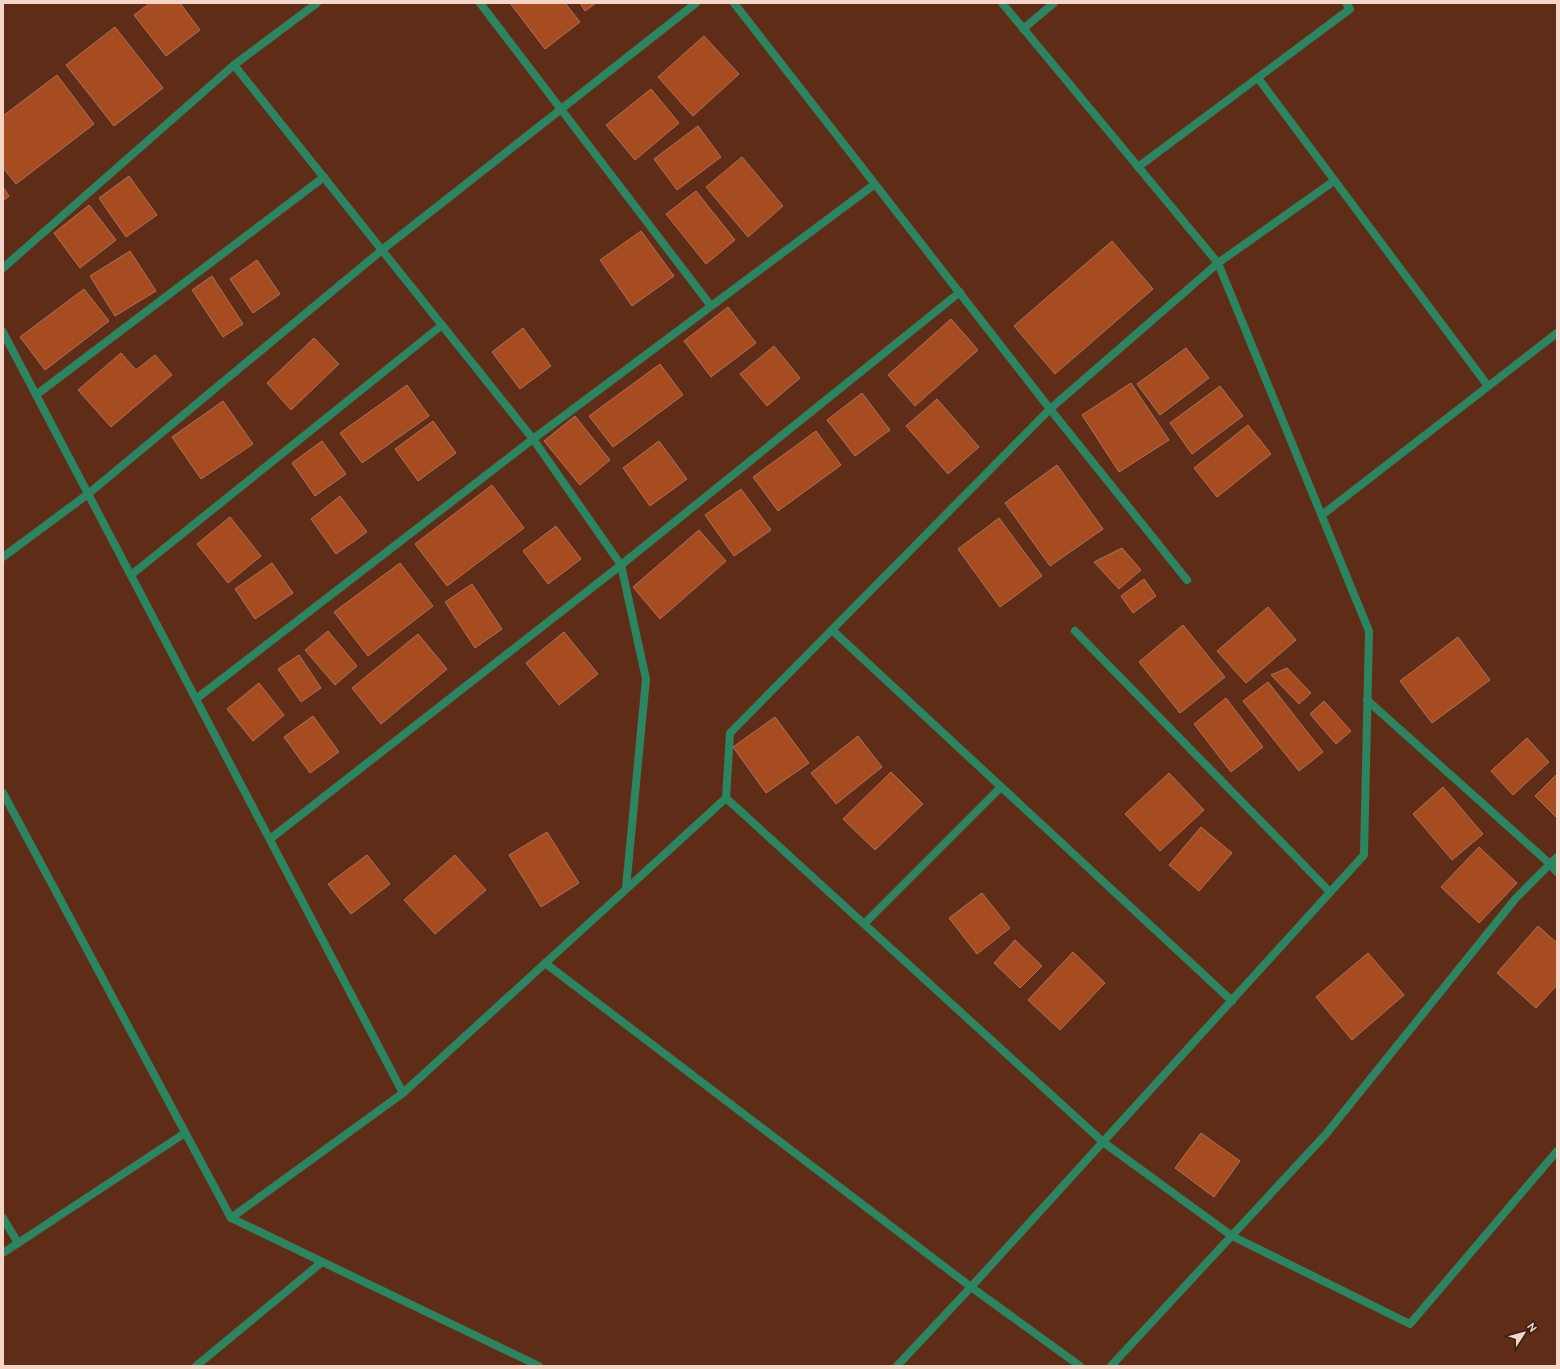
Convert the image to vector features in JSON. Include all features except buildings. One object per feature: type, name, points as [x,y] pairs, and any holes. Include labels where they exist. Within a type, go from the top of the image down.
[{"type":"street","points":[[3,268],[234,66],[317,3]]},
{"type":"street","points":[[480,3],[711,306]]},
{"type":"street","points":[[3,557],[88,494],[382,250],[696,3]]},
{"type":"street","points":[[734,3],[1050,409],[1187,580]]},
{"type":"street","points":[[897,1366],[971,1287],[1364,855],[1369,631],[1218,263],[1002,3]]},
{"type":"street","points":[[1023,29],[1054,3]]},
{"type":"street","points":[[1138,167],[1350,9],[1346,3]]},
{"type":"street","points":[[234,66],[533,439],[621,565],[646,679],[626,888]]},
{"type":"street","points":[[1258,78],[1488,386]]},
{"type":"street","points":[[36,395],[324,177]]},
{"type":"street","points":[[231,1218],[403,1093],[726,798],[730,733],[1050,409],[1218,263],[1334,181]]},
{"type":"street","points":[[196,699],[533,439],[876,184]]},
{"type":"street","points":[[270,839],[621,565],[960,292]]},
{"type":"street","points":[[131,575],[442,325]]},
{"type":"street","points":[[3,332],[403,1093]]},
{"type":"street","points":[[1322,515],[1557,333]]},
{"type":"street","points":[[832,630],[1232,1001]]},
{"type":"street","points":[[1075,631],[1330,892]]},
{"type":"street","points":[[1368,700],[1550,864],[1557,872]]},
{"type":"street","points":[[864,924],[1001,787]]},
{"type":"street","points":[[3,792],[231,1218],[539,1366]]},
{"type":"street","points":[[726,798],[1103,1142],[1232,1236],[1410,1324],[1557,1151]]},
{"type":"street","points":[[1112,1366],[1326,1134],[1516,898],[1557,857]]},
{"type":"street","points":[[545,963],[971,1287],[1080,1366]]},
{"type":"street","points":[[3,1253],[185,1133]]},
{"type":"street","points":[[3,1218],[18,1243]]},
{"type":"street","points":[[196,1366],[322,1262]]}]
